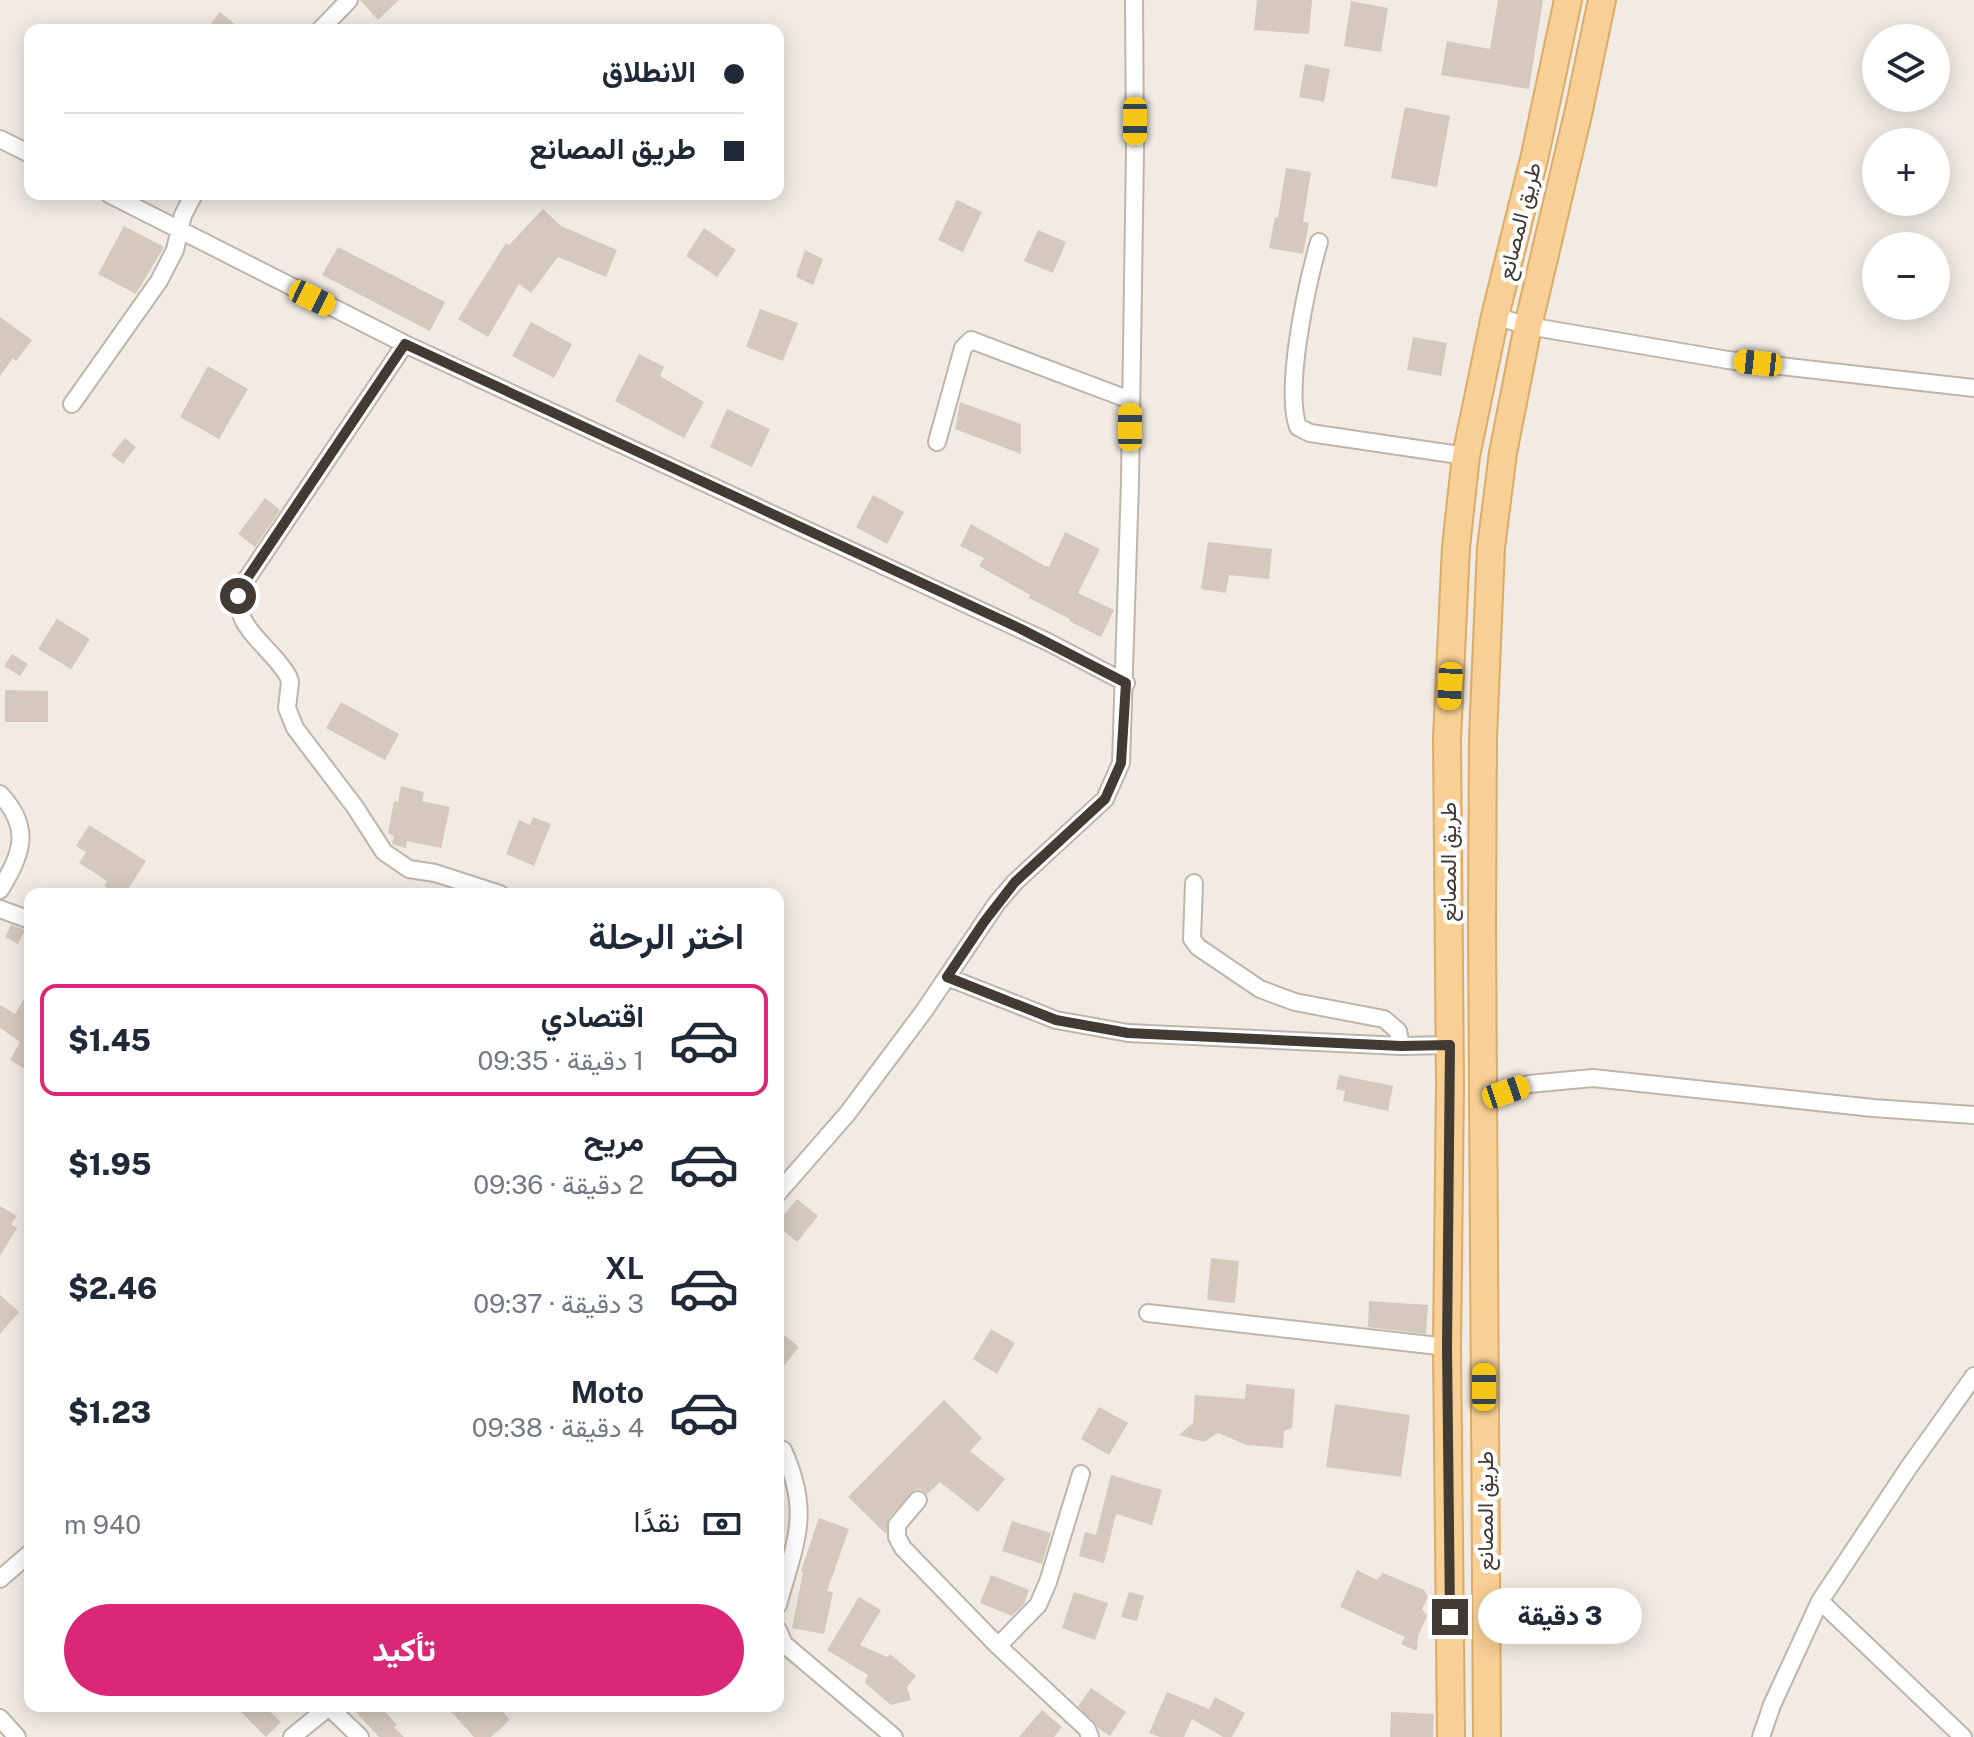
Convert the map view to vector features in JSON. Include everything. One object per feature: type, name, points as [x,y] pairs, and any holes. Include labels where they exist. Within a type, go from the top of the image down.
[{"type":"main road","name":"طريق المصانع","points":[[1451,1737],[1447,1347],[1450,1045],[1447,738],[1456,547],[1466,456],[1568,0]]},
{"type":"main road","name":"طريق المصانع","points":[[1487,1737],[1482,1100],[1483,737],[1491,548],[1503,453],[1528,326],[1602,0]]},
{"type":"street","points":[[326,24],[349,0]]},
{"type":"street","points":[[784,1186],[847,1114],[988,915],[1015,882],[1105,799],[1121,763],[1126,683],[1135,151],[1134,0]]},
{"type":"street","points":[[0,139],[24,151]]},
{"type":"street","points":[[121,200],[405,344],[1035,636],[1126,683]]},
{"type":"street","points":[[72,404],[159,281],[175,250],[183,215],[191,200]]},
{"type":"street","points":[[1319,242],[1296,360],[1293,414],[1298,427],[1310,433],[1466,456]]},
{"type":"street","points":[[1495,316],[1528,326],[1728,360],[1974,388]]},
{"type":"street","points":[[937,442],[963,348],[971,340],[1130,400]]},
{"type":"street","points":[[405,344],[242,586],[238,596],[240,615],[288,676],[287,708],[295,728],[362,816],[384,852],[409,869],[435,873],[481,888]]},
{"type":"street","points":[[0,794],[17,822],[21,850],[0,890]]},
{"type":"street","points":[[1194,883],[1192,939],[1198,947],[1260,989],[1295,1002],[1384,1019],[1398,1031],[1401,1046]]},
{"type":"street","points":[[1,910],[24,918]]},
{"type":"street","points":[[947,977],[1056,1020],[1128,1033],[1401,1046],[1450,1045]]},
{"type":"street","points":[[1482,1100],[1529,1084],[1593,1078],[1873,1108],[1974,1115]]},
{"type":"street","points":[[1148,1313],[1447,1347]]},
{"type":"street","points":[[1761,1737],[1772,1705],[1820,1601],[1974,1376]]},
{"type":"street","points":[[784,1452],[796,1478],[801,1512],[784,1583]]},
{"type":"street","points":[[998,1646],[1038,1605],[1081,1474]]},
{"type":"street","points":[[918,1500],[897,1525],[897,1537],[903,1548],[998,1646],[1087,1729],[1090,1737]]},
{"type":"street","points":[[0,1579],[24,1558]]},
{"type":"street","points":[[1820,1601],[1964,1737],[1974,1725]]},
{"type":"street","points":[[784,1644],[894,1737]]},
{"type":"street","points":[[292,1737],[322,1712]]},
{"type":"street","points":[[335,1712],[360,1737]]},
{"type":"street","points":[[0,1718],[17,1737]]},
{"type":"building","points":[[360,0],[399,0],[378,20]]},
{"type":"building","points":[[1257,0],[1312,0],[1309,34],[1254,30]]},
{"type":"building","points":[[1498,0],[1543,0],[1529,89],[1441,75],[1447,41],[1490,49]]},
{"type":"building","points":[[1351,1],[1388,8],[1381,52],[1344,46]]},
{"type":"building","points":[[220,12],[235,24],[211,24]]},
{"type":"building","points":[[1305,64],[1330,69],[1324,102],[1299,97]]},
{"type":"building","points":[[1405,107],[1450,116],[1437,187],[1391,178]]},
{"type":"building","points":[[1286,168],[1311,172],[1303,222],[1309,223],[1303,254],[1269,248],[1275,217],[1278,218]]},
{"type":"building","points":[[957,200],[982,212],[963,252],[938,240]]},
{"type":"building","points":[[543,209],[561,226],[617,250],[606,277],[558,257],[531,293],[519,284],[488,337],[458,319],[506,243],[509,245]]},
{"type":"building","points":[[124,226],[164,247],[136,294],[98,274]]},
{"type":"building","points":[[704,228],[736,250],[717,277],[686,256]]},
{"type":"building","points":[[1038,230],[1066,242],[1053,273],[1024,261]]},
{"type":"building","points":[[338,247],[445,302],[430,331],[322,275]]},
{"type":"building","points":[[805,250],[823,259],[813,285],[796,277]]},
{"type":"building","points":[[760,309],[798,323],[783,361],[746,347]]},
{"type":"building","points":[[0,317],[32,340],[0,376]]},
{"type":"building","points":[[531,322],[572,344],[554,378],[512,356]]},
{"type":"building","points":[[1413,337],[1447,343],[1441,376],[1407,370]]},
{"type":"building","points":[[639,354],[664,367],[660,376],[704,402],[684,438],[615,401]]},
{"type":"building","points":[[208,366],[248,389],[219,439],[180,417]]},
{"type":"building","points":[[960,402],[1021,424],[1021,454],[955,429]]},
{"type":"building","points":[[727,409],[770,429],[752,467],[710,447]]},
{"type":"building","points":[[125,438],[136,447],[123,464],[111,455]]},
{"type":"building","points":[[873,495],[904,512],[887,544],[856,527]]},
{"type":"building","points":[[265,498],[280,510],[255,547],[238,534]]},
{"type":"building","points":[[971,524],[1049,567],[1065,532],[1100,549],[1078,593],[1114,610],[1101,637],[1029,598],[1030,595],[979,566],[984,558],[960,546]]},
{"type":"building","points":[[1208,542],[1272,549],[1269,579],[1229,575],[1226,593],[1201,589]]},
{"type":"building","points":[[57,619],[90,639],[71,669],[38,649]]},
{"type":"building","points":[[12,654],[28,664],[20,676],[4,666]]},
{"type":"building","points":[[5,690],[48,691],[48,722],[5,722]]},
{"type":"building","points":[[341,702],[399,734],[385,760],[326,728]]},
{"type":"building","points":[[401,786],[424,792],[422,801],[450,807],[441,848],[407,841],[406,848],[392,844],[394,836],[388,833],[394,801],[398,802]]},
{"type":"building","points":[[533,817],[551,824],[534,866],[506,854],[519,820],[530,825]]},
{"type":"building","points":[[89,825],[146,861],[129,888],[107,888],[104,886],[107,881],[79,863],[86,852],[76,846]]},
{"type":"building","points":[[11,925],[24,930],[18,944],[5,937]]},
{"type":"building","points":[[24,999],[24,1068],[10,1060],[20,1042],[0,1028],[0,1005],[15,1014]]},
{"type":"building","points":[[1339,1075],[1393,1086],[1388,1111],[1343,1101],[1345,1091],[1336,1089]]},
{"type":"building","points":[[797,1199],[818,1216],[797,1242],[784,1231],[784,1215]]},
{"type":"building","points":[[0,1206],[17,1216],[11,1224],[17,1228],[0,1256]]},
{"type":"building","points":[[1211,1258],[1239,1261],[1235,1303],[1207,1300]]},
{"type":"building","points":[[0,1295],[19,1312],[0,1334]]},
{"type":"building","points":[[1369,1301],[1428,1305],[1426,1334],[1368,1327]]},
{"type":"building","points":[[991,1329],[1015,1343],[997,1374],[973,1359]]},
{"type":"building","points":[[784,1335],[799,1347],[784,1366]]},
{"type":"building","points":[[1246,1384],[1295,1389],[1292,1428],[1284,1431],[1283,1448],[1247,1445],[1218,1433],[1204,1442],[1179,1435],[1193,1423],[1195,1395],[1245,1399]]},
{"type":"building","points":[[944,1400],[982,1438],[970,1451],[1005,1479],[978,1512],[940,1482],[927,1494],[921,1489],[914,1490],[889,1518],[886,1534],[848,1497]]},
{"type":"building","points":[[1335,1404],[1410,1415],[1401,1477],[1326,1467]]},
{"type":"building","points":[[1099,1407],[1128,1423],[1109,1455],[1081,1439]]},
{"type":"building","points":[[1111,1475],[1162,1490],[1152,1525],[1116,1514],[1104,1563],[1079,1556],[1085,1532],[1096,1535]]},
{"type":"building","points":[[819,1518],[849,1529],[827,1591],[833,1592],[824,1634],[792,1628],[801,1571]]},
{"type":"building","points":[[1012,1521],[1051,1533],[1042,1564],[1002,1551]]},
{"type":"building","points":[[1357,1570],[1377,1580],[1383,1573],[1424,1590],[1428,1597],[1422,1609],[1427,1616],[1418,1636],[1417,1651],[1401,1644],[1405,1637],[1340,1607]]},
{"type":"building","points":[[991,1575],[1029,1590],[1024,1604],[1012,1616],[980,1603]]},
{"type":"building","points":[[1074,1592],[1108,1603],[1095,1640],[1062,1628]]},
{"type":"building","points":[[1129,1592],[1144,1596],[1137,1621],[1121,1617]]},
{"type":"building","points":[[859,1597],[881,1610],[860,1645],[887,1657],[890,1654],[916,1676],[907,1687],[911,1700],[891,1705],[865,1683],[868,1675],[827,1650]]},
{"type":"building","points":[[1091,1688],[1126,1712],[1110,1736],[1078,1706]]},
{"type":"building","points":[[1167,1692],[1209,1709],[1215,1697],[1245,1713],[1232,1737],[1223,1737],[1192,1719],[1184,1737],[1160,1737],[1149,1733]]},
{"type":"building","points":[[1042,1710],[1062,1727],[1054,1737],[1019,1737]]},
{"type":"building","points":[[241,1712],[270,1712],[281,1722],[266,1737]]},
{"type":"building","points":[[356,1712],[385,1712],[404,1737],[379,1737]]},
{"type":"building","points":[[451,1712],[503,1712],[510,1720],[491,1737],[474,1737]]},
{"type":"building","points":[[1391,1712],[1434,1714],[1433,1737],[1390,1737]]},
{"type":"route","points":[[238,596],[405,344],[1021,629],[1126,683],[1121,763],[1105,799],[1015,882],[997,903],[947,977],[1056,1020],[1128,1033],[1401,1046],[1450,1045],[1447,1347],[1450,1617]]}]
